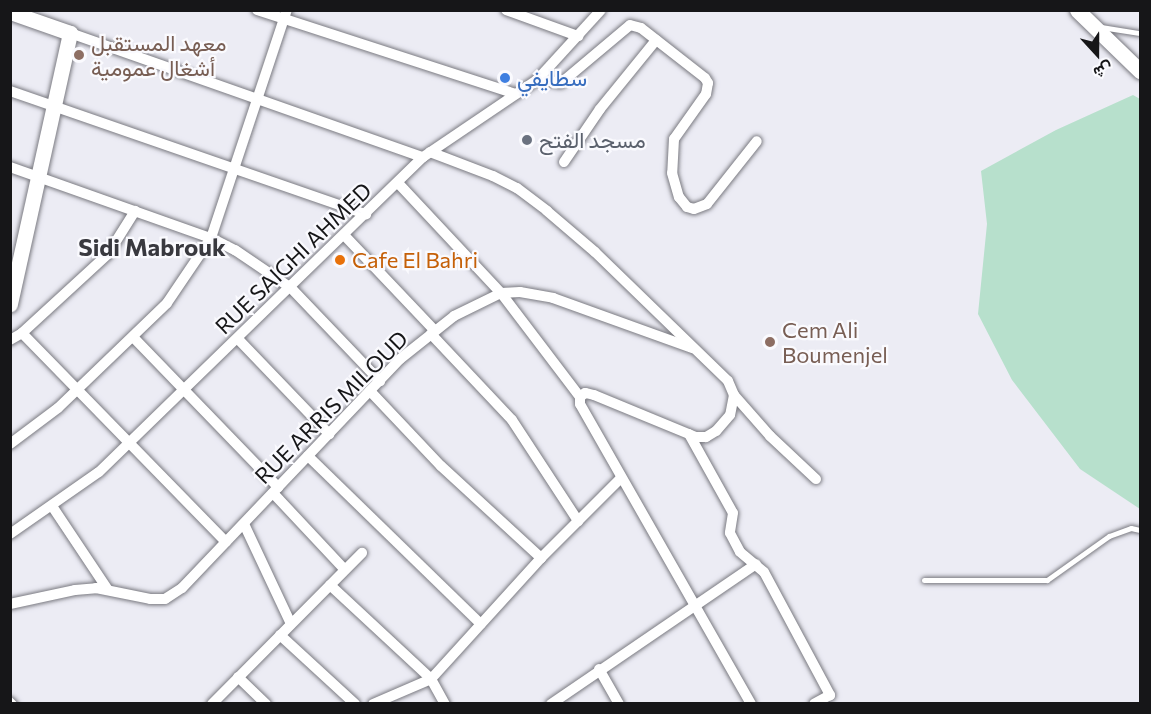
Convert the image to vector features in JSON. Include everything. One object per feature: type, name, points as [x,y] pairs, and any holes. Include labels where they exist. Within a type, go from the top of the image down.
[{"type":"street","points":[[257,10],[286,16],[516,94]]},
{"type":"street","points":[[506,10],[578,36]]},
{"type":"street","name":"RUE SAIGHI AHMED","points":[[10,534],[99,472],[427,155],[538,79],[601,10]]},
{"type":"street","points":[[1077,10],[1140,71]]},
{"type":"street","points":[[11,11],[258,99],[493,176],[517,188],[595,252],[722,372],[734,395],[770,436],[816,479]]},
{"type":"street","points":[[10,444],[78,391],[167,303],[211,238],[286,16]]},
{"type":"street","points":[[538,79],[561,83],[630,25],[641,28],[708,83],[706,94],[674,139],[672,173],[679,197],[687,207],[699,208],[707,204],[757,141]]},
{"type":"street","points":[[10,304],[16,253],[39,177],[70,33]]},
{"type":"street","points":[[564,162],[600,109],[656,40]]},
{"type":"street","points":[[10,91],[366,214]]},
{"type":"street","points":[[10,167],[211,238],[235,250],[291,288],[380,381]]},
{"type":"street","points":[[398,183],[501,293],[580,397],[584,416],[751,704]]},
{"type":"street","points":[[10,340],[22,333],[108,254],[135,211]]},
{"type":"street","points":[[344,235],[512,420],[578,521]]},
{"type":"street","name":"RUE ARRIS MILOUD","points":[[10,604],[75,590],[108,591],[150,599],[165,598],[182,588],[400,359],[454,316],[501,293],[520,292],[553,298],[698,350]]},
{"type":"street","points":[[22,333],[226,542]]},
{"type":"street","points":[[133,337],[276,490],[345,570]]},
{"type":"street","points":[[238,339],[329,434]]},
{"type":"street","points":[[370,391],[441,466],[541,558]]},
{"type":"street","points":[[580,397],[585,393],[594,395],[689,434],[706,437],[716,431],[730,415],[734,395]]},
{"type":"street","points":[[689,434],[733,513],[730,533],[740,552],[764,572],[830,695],[814,704]]},
{"type":"street","points":[[308,456],[481,624]]},
{"type":"street","points":[[373,704],[431,679],[541,558],[621,478]]},
{"type":"street","points":[[52,506],[108,591]]},
{"type":"street","points":[[244,524],[291,624]]},
{"type":"street","points":[[212,704],[362,553]]},
{"type":"street","points":[[551,704],[599,669],[756,564]]},
{"type":"street","points":[[330,585],[431,679],[445,704]]},
{"type":"street","points":[[280,635],[355,704]]},
{"type":"street","points":[[599,669],[620,704]]},
{"type":"street","points":[[238,677],[266,704]]},
{"type":"lane","points":[[1094,26],[1140,33]]},
{"type":"lane","points":[[924,580],[1047,580],[1109,536],[1131,528],[1140,530]]},
{"type":"lane","points":[[10,699],[15,704]]},
{"type":"green space","points":[[1133,95],[1140,99],[1140,509],[1080,469],[1012,380],[978,314],[987,224],[981,171],[1056,130]]},
{"type":"place","name":"معهد المستقبل أشغال عمومية","points":[[79,55]]},
{"type":"place","name":"سطايفي","points":[[505,78]]},
{"type":"place","name":"مسجد الفتح","points":[[527,140]]},
{"type":"place","name":"Cafe El Bahri","points":[[340,260]]},
{"type":"place","name":"Cem Ali Boumenjel","points":[[770,342]]},
{"type":"district","name":"Sidi Mabrouk","points":[[152,247]]}]
